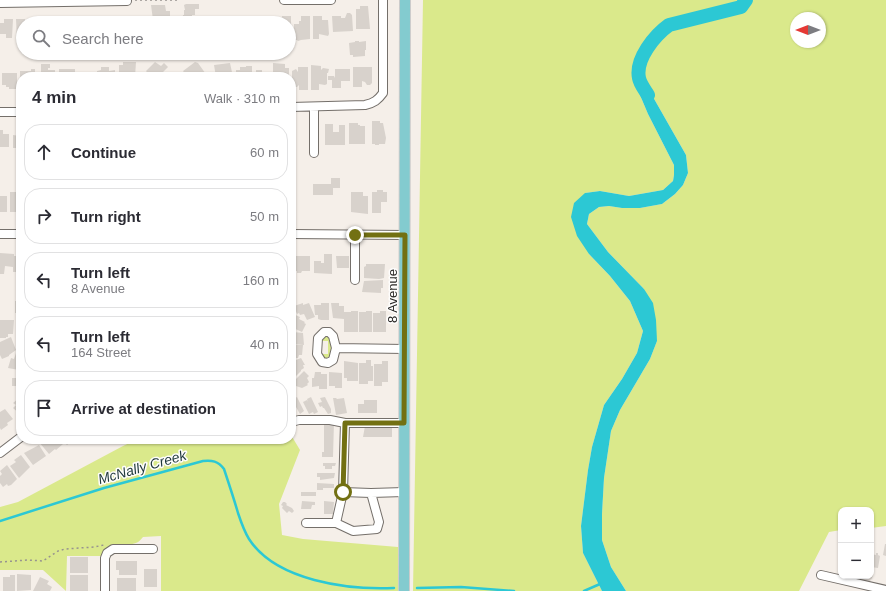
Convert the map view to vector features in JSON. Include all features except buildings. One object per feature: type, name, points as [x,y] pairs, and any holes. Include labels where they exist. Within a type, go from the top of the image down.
[{"type":"main road","name":"8 Avenue","points":[[404,591],[405,0]]},
{"type":"street","points":[[0,3],[127,0]]},
{"type":"street","points":[[284,0],[331,0]]},
{"type":"street","points":[[296,107],[365,105],[378,100],[383,93],[383,0]]},
{"type":"street","points":[[314,107],[314,152]]},
{"type":"street","points":[[0,112],[16,112]]},
{"type":"street","points":[[0,234],[16,234]]},
{"type":"street","points":[[296,234],[405,235]]},
{"type":"street","points":[[355,235],[355,280]]},
{"type":"street","points":[[336,348],[405,349]]},
{"type":"street","points":[[296,421],[330,420],[345,423],[404,423]]},
{"type":"street","points":[[336,522],[343,492],[345,423]]},
{"type":"street","points":[[0,453],[16,441]]},
{"type":"street","points":[[343,492],[404,492]]},
{"type":"street","points":[[306,523],[336,522],[354,531],[377,529],[379,522],[371,493]]},
{"type":"street","points":[[105,591],[105,558],[107,553],[113,549],[153,549]]},
{"type":"street","points":[[821,575],[886,590]]},
{"type":"path","points":[[127,0],[177,0]]},
{"type":"path","points":[[0,562],[28,560],[43,561],[58,551],[65,549],[106,546]]},
{"type":"green space","points":[[423,0],[886,0],[886,526],[874,528],[874,507],[838,507],[838,530],[829,532],[799,591],[626,591],[611,567],[602,540],[604,478],[611,431],[620,410],[650,359],[657,341],[644,289],[608,252],[587,224],[589,254],[610,276],[630,301],[643,331],[637,353],[622,379],[604,405],[592,447],[588,470],[581,526],[583,553],[602,591],[413,591]],"holes":[[[639,79],[648,84],[653,97],[686,155],[688,173],[683,185],[675,194],[662,204],[640,208],[609,206],[599,207],[589,214],[587,224],[585,193],[600,191],[629,196],[663,190],[673,181],[674,165],[640,95]]]},
{"type":"green space","points":[[325,336],[329,337],[331,343],[331,354],[327,358],[324,358],[321,354],[328,354],[328,341],[321,341]]},
{"type":"green space","points":[[296,443],[300,450],[279,504],[282,535],[303,539],[398,547],[399,591],[161,591],[161,536],[143,537],[138,542],[132,544],[110,547],[105,549],[102,556],[67,556],[66,591],[43,570],[0,570],[0,507],[18,502],[127,444]]},
{"type":"water","points":[[639,79],[648,84],[653,97],[686,155],[688,173],[683,185],[675,194],[662,204],[640,208],[609,206],[599,207],[589,214],[587,224],[608,252],[644,289],[653,303],[656,320],[657,341],[650,359],[620,410],[611,431],[604,478],[602,540],[611,567],[626,591],[602,591],[583,553],[581,526],[588,470],[592,447],[604,405],[622,379],[637,353],[643,331],[630,301],[610,276],[589,254],[577,236],[571,217],[574,203],[585,193],[600,191],[629,196],[663,190],[673,181],[674,165],[640,95]]},
{"type":"waterway","points":[[648,95],[640,82],[640,63],[647,48],[664,29],[669,25],[741,7],[746,0]]},
{"type":"waterway","name":"McNally Creek","points":[[0,521],[104,488],[203,461],[212,461],[219,464],[224,469],[240,520],[249,539],[261,553],[277,565],[314,580],[356,587],[394,588]]},
{"type":"waterway","name":"McNally Creek","points":[[584,591],[600,584]]},
{"type":"waterway","name":"McNally Creek","points":[[417,588],[461,587],[514,591]]},
{"type":"route","points":[[343,492],[345,423],[404,423],[405,235],[355,235]]}]
